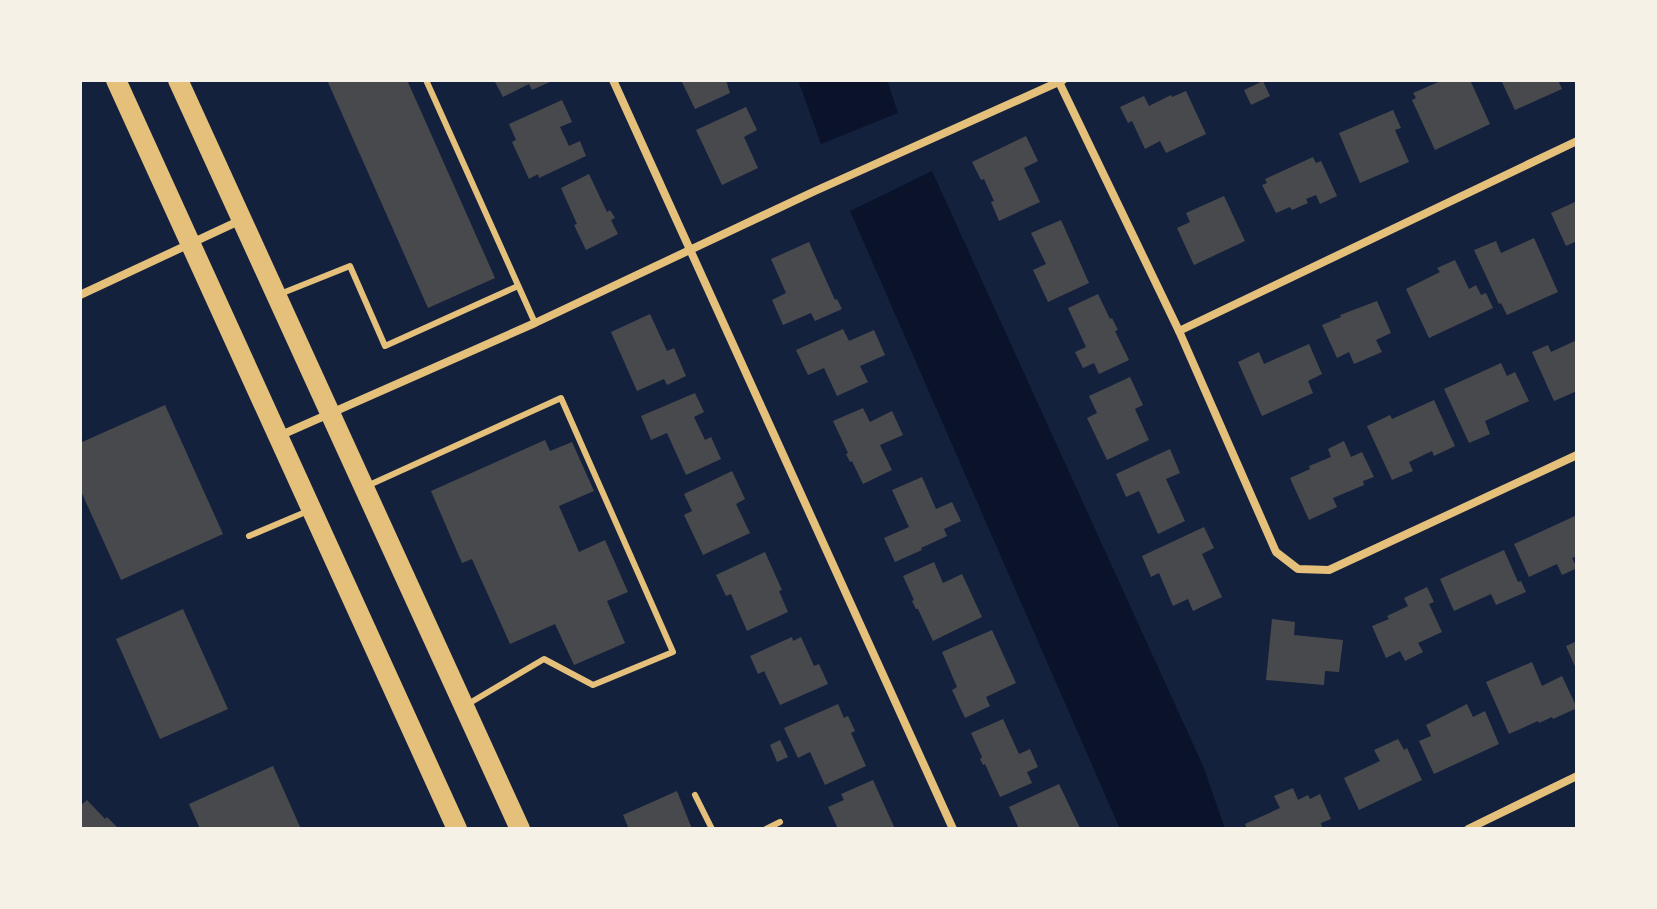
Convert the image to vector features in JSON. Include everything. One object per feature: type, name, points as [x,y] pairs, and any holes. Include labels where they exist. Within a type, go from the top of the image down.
[{"type":"main road","points":[[116,80],[457,829]]},
{"type":"main road","points":[[178,80],[520,829]]},
{"type":"street","points":[[613,80],[953,829]]},
{"type":"street","points":[[279,437],[1061,81],[1179,331],[1276,552],[1298,569],[1329,570],[1577,455]]},
{"type":"street","points":[[1179,331],[1577,141]]},
{"type":"street","points":[[80,295],[241,220]]},
{"type":"street","points":[[1468,829],[1577,776]]},
{"type":"lane","points":[[426,80],[535,323]]},
{"type":"lane","points":[[276,295],[350,266],[385,346],[518,286]]},
{"type":"lane","points":[[364,487],[561,398],[673,652],[593,685],[544,659],[464,707]]},
{"type":"lane","points":[[249,536],[311,509]]},
{"type":"lane","points":[[695,795],[712,829]]},
{"type":"lane","points":[[766,829],[780,822]]},
{"type":"water","points":[[798,80],[887,80],[898,113],[821,144]]},
{"type":"water","points":[[932,171],[1204,768],[1225,829],[1120,829],[850,211]]},
{"type":"building","points":[[327,80],[407,80],[495,278],[428,308]]},
{"type":"building","points":[[494,80],[554,80],[532,90],[529,84],[503,97]]},
{"type":"building","points":[[681,80],[726,80],[730,93],[695,109]]},
{"type":"building","points":[[1443,80],[1470,80],[1490,124],[1435,150],[1412,100],[1416,98],[1413,93]]},
{"type":"building","points":[[1501,80],[1558,80],[1562,89],[1515,110]]},
{"type":"building","points":[[1263,81],[1270,96],[1251,105],[1244,90]]},
{"type":"building","points":[[1186,91],[1206,134],[1166,153],[1160,141],[1145,149],[1132,121],[1128,123],[1120,107],[1144,96],[1149,106]]},
{"type":"building","points":[[562,100],[572,122],[560,127],[569,146],[580,141],[586,156],[539,178],[538,174],[529,179],[512,142],[516,140],[509,124]]},
{"type":"building","points":[[746,107],[757,130],[744,137],[758,168],[722,185],[696,130]]},
{"type":"building","points":[[1393,110],[1401,128],[1395,130],[1409,162],[1360,183],[1339,133]]},
{"type":"building","points":[[1026,136],[1038,161],[1024,168],[1040,202],[999,221],[984,179],[981,180],[972,162]]},
{"type":"building","points":[[1313,157],[1316,163],[1321,161],[1337,196],[1320,204],[1316,195],[1306,199],[1308,203],[1276,213],[1262,185],[1267,183],[1265,179]]},
{"type":"building","points":[[589,174],[607,212],[610,210],[615,218],[611,220],[618,234],[586,250],[561,188]]},
{"type":"building","points":[[1224,196],[1245,241],[1194,265],[1177,228],[1190,222],[1186,213]]},
{"type":"building","points":[[1577,201],[1577,241],[1566,246],[1551,213]]},
{"type":"building","points":[[1061,220],[1089,283],[1048,302],[1033,270],[1046,264],[1031,233]]},
{"type":"building","points":[[1534,238],[1558,292],[1507,315],[1474,250],[1496,241],[1501,253]]},
{"type":"building","points":[[809,242],[842,309],[815,321],[811,313],[783,325],[772,300],[786,293],[771,259]]},
{"type":"building","points":[[1455,260],[1469,289],[1476,285],[1481,295],[1486,293],[1493,308],[1429,338],[1406,289],[1440,272],[1437,268]]},
{"type":"building","points":[[1098,294],[1118,330],[1115,331],[1129,360],[1099,374],[1094,363],[1083,368],[1075,352],[1086,347],[1068,308]]},
{"type":"building","points":[[1377,301],[1391,333],[1376,340],[1382,352],[1354,364],[1349,352],[1337,358],[1322,325]]},
{"type":"building","points":[[650,314],[667,351],[674,348],[686,376],[667,385],[664,379],[637,391],[611,332]]},
{"type":"building","points":[[843,329],[849,341],[874,330],[885,355],[860,366],[868,382],[837,396],[824,368],[808,375],[796,350]]},
{"type":"building","points":[[1577,340],[1577,391],[1554,401],[1532,352],[1548,345],[1551,352]]},
{"type":"building","points":[[1309,344],[1322,374],[1308,381],[1313,393],[1262,416],[1238,362],[1259,352],[1264,364]]},
{"type":"building","points":[[1501,363],[1507,376],[1515,372],[1529,401],[1485,421],[1490,434],[1469,443],[1444,389]]},
{"type":"building","points":[[1130,377],[1143,405],[1135,409],[1149,440],[1107,460],[1087,418],[1097,413],[1089,396]]},
{"type":"building","points":[[695,393],[704,412],[694,417],[705,440],[711,437],[721,459],[686,475],[667,433],[651,440],[641,416]]},
{"type":"building","points":[[1434,400],[1455,446],[1434,456],[1432,451],[1409,462],[1413,471],[1392,480],[1367,426],[1390,415],[1392,419]]},
{"type":"building","points":[[165,405],[223,534],[121,580],[80,489],[80,443]]},
{"type":"building","points":[[863,408],[870,422],[892,411],[903,435],[880,445],[892,470],[863,484],[846,454],[833,421]]},
{"type":"building","points":[[545,440],[550,451],[572,442],[594,491],[559,506],[579,552],[605,540],[628,592],[607,601],[625,643],[574,665],[555,624],[510,644],[472,559],[462,563],[431,491]]},
{"type":"building","points":[[1344,441],[1351,457],[1362,452],[1374,477],[1363,481],[1364,485],[1333,498],[1337,507],[1309,520],[1290,478],[1331,457],[1328,449]]},
{"type":"building","points":[[1170,449],[1180,473],[1166,479],[1185,521],[1158,534],[1139,491],[1126,497],[1116,474]]},
{"type":"building","points":[[732,471],[745,499],[736,504],[750,533],[703,555],[684,515],[692,511],[684,494]]},
{"type":"building","points":[[922,477],[936,509],[952,502],[961,521],[944,529],[947,536],[895,562],[884,538],[909,527],[892,490]]},
{"type":"building","points":[[1577,515],[1577,556],[1572,558],[1577,568],[1562,575],[1557,564],[1529,577],[1514,544]]},
{"type":"building","points":[[1204,527],[1214,548],[1202,554],[1222,597],[1193,611],[1188,599],[1173,606],[1159,573],[1151,577],[1142,556]]},
{"type":"building","points":[[1504,550],[1518,582],[1521,581],[1526,592],[1496,605],[1491,594],[1454,611],[1440,579]]},
{"type":"building","points":[[765,552],[788,612],[747,631],[731,594],[726,596],[716,575]]},
{"type":"building","points":[[934,562],[943,583],[962,574],[982,617],[933,641],[903,576]]},
{"type":"building","points":[[1427,587],[1434,602],[1429,604],[1442,632],[1418,643],[1423,652],[1405,661],[1400,651],[1386,658],[1372,626],[1408,606],[1404,598]]},
{"type":"building","points":[[183,609],[228,709],[160,739],[116,639]]},
{"type":"building","points":[[1272,619],[1295,622],[1294,635],[1343,640],[1339,672],[1325,671],[1324,685],[1266,680]]},
{"type":"building","points":[[992,630],[1016,683],[986,697],[990,706],[965,718],[952,690],[957,687],[942,652]]},
{"type":"building","points":[[792,637],[793,641],[801,637],[814,666],[819,664],[828,684],[780,705],[764,671],[758,674],[750,656]]},
{"type":"building","points":[[1577,641],[1577,671],[1566,646]]},
{"type":"building","points":[[1532,662],[1542,686],[1562,676],[1577,708],[1509,734],[1486,682]]},
{"type":"building","points":[[838,704],[855,731],[851,733],[866,766],[825,785],[810,752],[798,758],[784,728]]},
{"type":"building","points":[[1467,704],[1473,717],[1485,711],[1499,744],[1434,774],[1419,741],[1431,736],[1426,725]]},
{"type":"building","points":[[1003,719],[1019,754],[1030,749],[1038,767],[1027,772],[1032,783],[1000,797],[980,759],[982,757],[971,733]]},
{"type":"building","points":[[1398,739],[1404,750],[1407,748],[1422,780],[1359,810],[1344,778],[1380,761],[1374,750]]},
{"type":"building","points":[[780,740],[788,757],[777,762],[770,745]]},
{"type":"building","points":[[273,766],[301,829],[200,829],[189,804]]},
{"type":"building","points":[[873,780],[895,829],[838,829],[828,807],[844,800],[841,794]]},
{"type":"building","points":[[1059,784],[1080,828],[1019,829],[1009,807]]},
{"type":"building","points":[[1293,788],[1298,800],[1320,794],[1331,819],[1321,823],[1319,829],[1247,829],[1245,824],[1280,808],[1274,796]]},
{"type":"building","points":[[677,791],[692,829],[629,829],[623,815]]},
{"type":"building","points":[[87,800],[119,829],[80,829],[80,806]]}]
